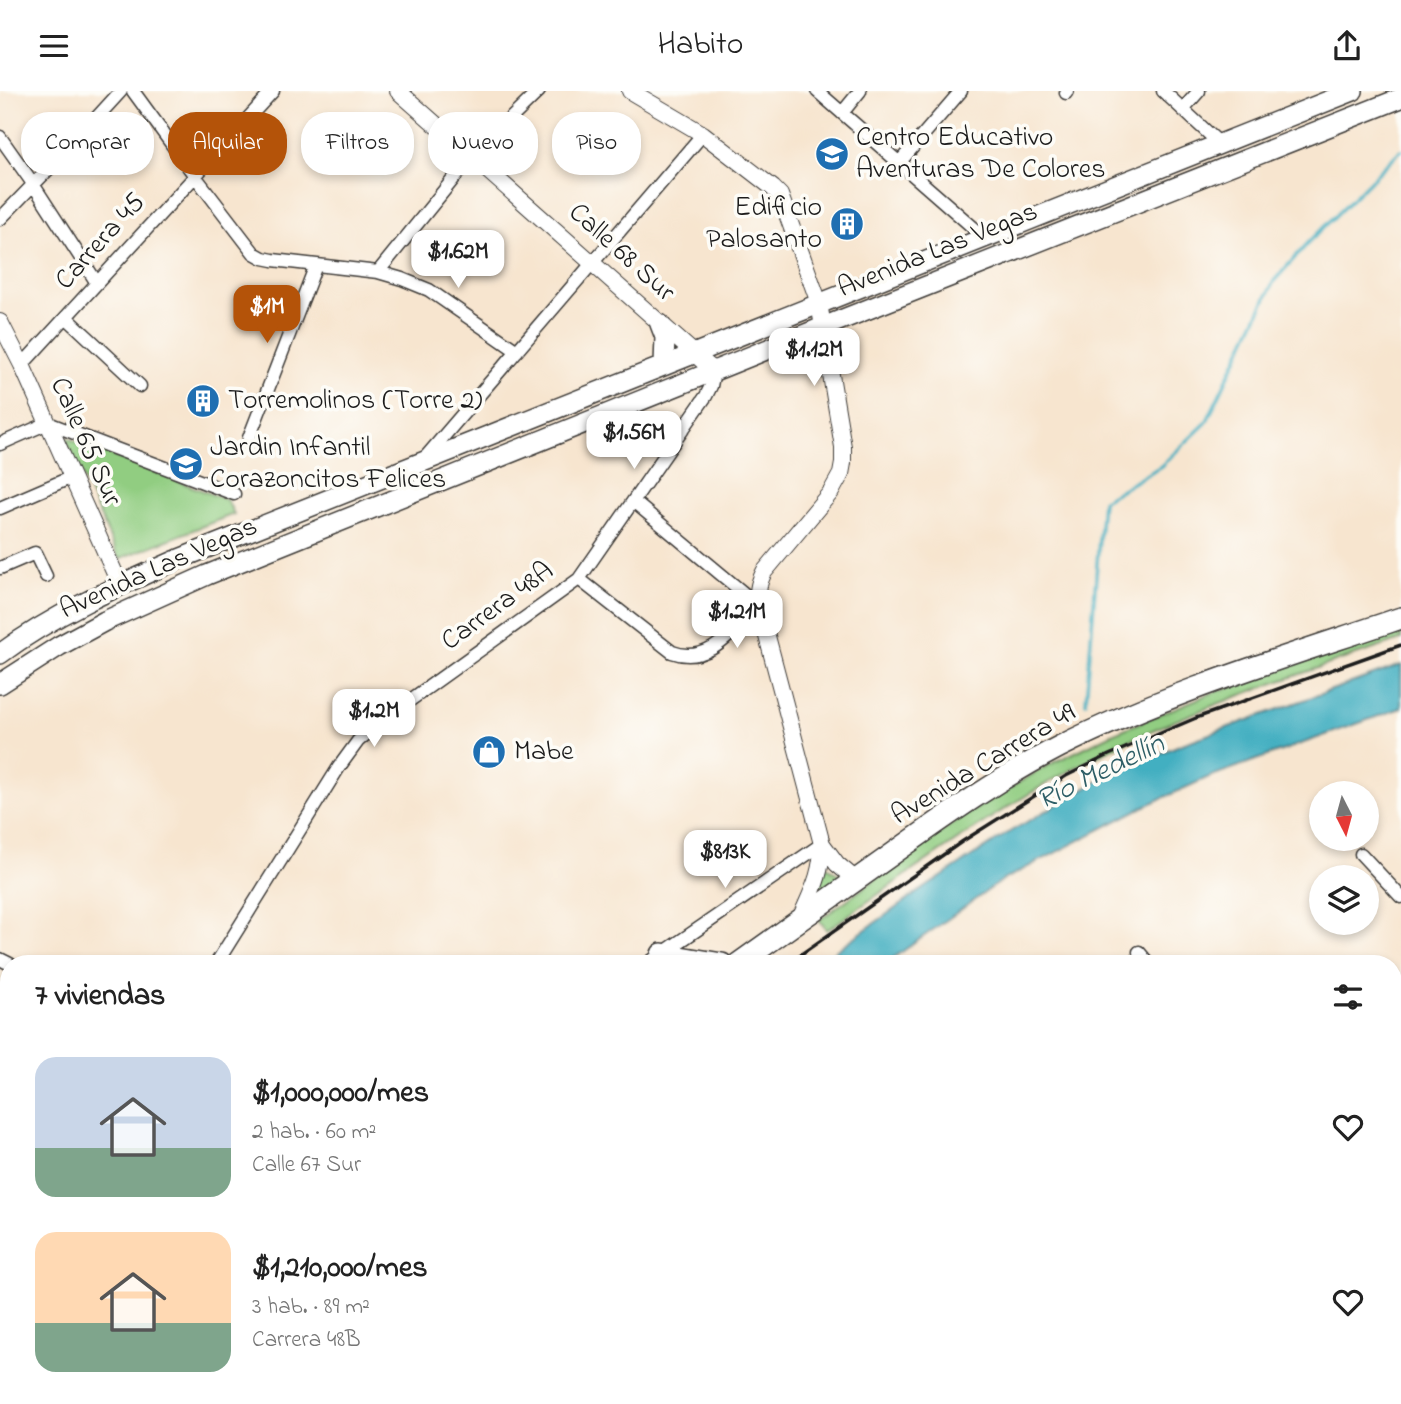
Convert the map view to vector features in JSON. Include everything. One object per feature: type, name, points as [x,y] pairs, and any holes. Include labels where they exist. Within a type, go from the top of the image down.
[{"type":"highway","name":"Avenida Carrera 49","points":[[751,955],[978,795],[1056,748],[1168,698],[1401,618]]},
{"type":"main road","name":"Avenida Las Vegas","points":[[0,654],[120,585],[179,559],[1353,91]]},
{"type":"main road","name":"Avenida Las Vegas","points":[[0,684],[59,646],[165,592],[1401,98]]},
{"type":"main road","points":[[660,324],[665,337],[664,364]]},
{"type":"street","points":[[0,219],[121,91]]},
{"type":"street","points":[[133,91],[254,253],[263,258],[378,272],[402,279],[429,291],[517,351]]},
{"type":"street","name":"Carrera 45","points":[[22,365],[273,91]]},
{"type":"street","name":"Calle 68 Sur","points":[[398,91],[428,117]]},
{"type":"street","points":[[517,112],[539,91]]},
{"type":"street","points":[[630,91],[703,134],[774,188],[780,195],[819,303],[844,463],[831,492],[764,572],[758,584],[758,605],[822,843],[817,880],[799,921]]},
{"type":"street","points":[[817,91],[984,237]]},
{"type":"street","points":[[842,113],[860,91]]},
{"type":"street","points":[[899,163],[961,91]]},
{"type":"street","points":[[1163,91],[1220,144]]},
{"type":"street","points":[[1183,109],[1199,91]]},
{"type":"street","points":[[422,461],[703,134]]},
{"type":"street","points":[[0,137],[97,283]]},
{"type":"street","points":[[378,272],[457,175]]},
{"type":"street","name":"Calle 68 Sur","points":[[493,175],[714,371]]},
{"type":"street","points":[[249,438],[316,265]]},
{"type":"street","points":[[66,317],[140,386]]},
{"type":"street","name":"Calle 65 Sur","points":[[0,322],[22,365],[120,585]]},
{"type":"street","name":"Carrera 48A","points":[[222,955],[358,741],[384,719],[579,579],[706,396],[714,371]]},
{"type":"street","points":[[0,444],[48,423],[234,494]]},
{"type":"street","points":[[0,508],[72,477]]},
{"type":"street","points":[[633,501],[758,605]]},
{"type":"street","points":[[0,568],[35,553],[46,576]]},
{"type":"street","points":[[579,579],[672,652],[683,656],[693,656],[714,649],[758,605]]},
{"type":"street","points":[[822,843],[837,864],[856,880]]},
{"type":"street","points":[[660,955],[822,843]]},
{"type":"street","points":[[1361,854],[1401,897]]},
{"type":"green space","points":[[65,437],[227,500],[234,514],[119,559]]},
{"type":"green space","points":[[1401,629],[1401,640],[1195,713],[1088,761],[973,829],[827,930],[819,920],[959,819],[1043,768],[1112,734],[1209,694]]},
{"type":"green space","points":[[827,866],[844,879],[814,897]]},
{"type":"water","points":[[1401,665],[1401,708],[1209,777],[1143,807],[1001,881],[898,955],[830,955],[1011,831],[1109,775],[1182,744]]},
{"type":"waterway","points":[[1086,702],[1102,501],[1161,466],[1206,423],[1274,281],[1401,150]]},
{"type":"railway","points":[[800,955],[963,841],[1066,776],[1196,718],[1401,645]]},
{"type":"place","name":"Centro Educativo Aventuras De Colores","points":[[832,154]]},
{"type":"place","name":"Edificio Palosanto","points":[[847,224]]},
{"type":"place","name":"Torremolinos (Torre 2)","points":[[203,401]]},
{"type":"place","name":"Jardin Infantil Corazoncitos Felices","points":[[186,464]]},
{"type":"place","name":"Mabe","points":[[489,752]]},
{"type":"water label","name":"Río Medellín","points":[[1101,773]]}]
